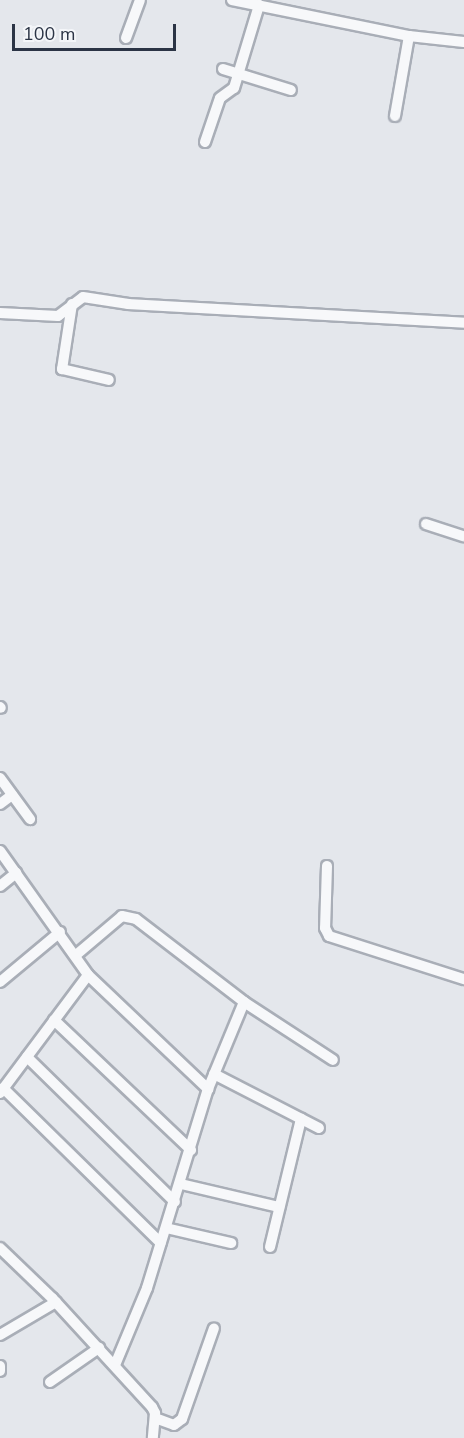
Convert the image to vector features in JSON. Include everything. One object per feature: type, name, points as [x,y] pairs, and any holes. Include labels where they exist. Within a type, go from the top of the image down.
[{"type":"street","points":[[126,38],[140,0]]},
{"type":"street","points":[[232,0],[408,36],[464,42]]},
{"type":"street","points":[[205,142],[220,98],[234,88],[259,5]]},
{"type":"street","points":[[395,116],[408,36]]},
{"type":"street","points":[[224,69],[291,90]]},
{"type":"street","points":[[0,313],[58,316],[83,297],[128,304],[464,323]]},
{"type":"street","points":[[72,304],[62,369],[109,380]]},
{"type":"street","points":[[426,524],[464,536]]},
{"type":"street","points":[[0,778],[30,819]]},
{"type":"street","points":[[0,804],[12,795]]},
{"type":"street","points":[[0,851],[60,932],[88,975],[208,1089]]},
{"type":"street","points":[[327,866],[325,928],[329,936],[464,979]]},
{"type":"street","points":[[0,886],[16,873]]},
{"type":"street","points":[[76,955],[122,916],[136,919],[244,1002],[333,1060]]},
{"type":"street","points":[[0,982],[60,932]]},
{"type":"street","points":[[88,975],[2,1091],[161,1243]]},
{"type":"street","points":[[115,1365],[175,1202],[208,1089],[244,1002]]},
{"type":"street","points":[[54,1020],[191,1150]]},
{"type":"street","points":[[27,1057],[175,1202]]},
{"type":"street","points":[[214,1074],[319,1128]]},
{"type":"street","points":[[270,1247],[301,1119]]},
{"type":"street","points":[[181,1184],[279,1207]]},
{"type":"street","points":[[166,1228],[231,1243]]},
{"type":"street","points":[[0,1248],[56,1302],[152,1407],[155,1418],[153,1438]]},
{"type":"street","points":[[0,1335],[56,1302]]},
{"type":"street","points":[[155,1418],[174,1425],[182,1419],[214,1328]]},
{"type":"street","points":[[50,1382],[99,1348]]}]
